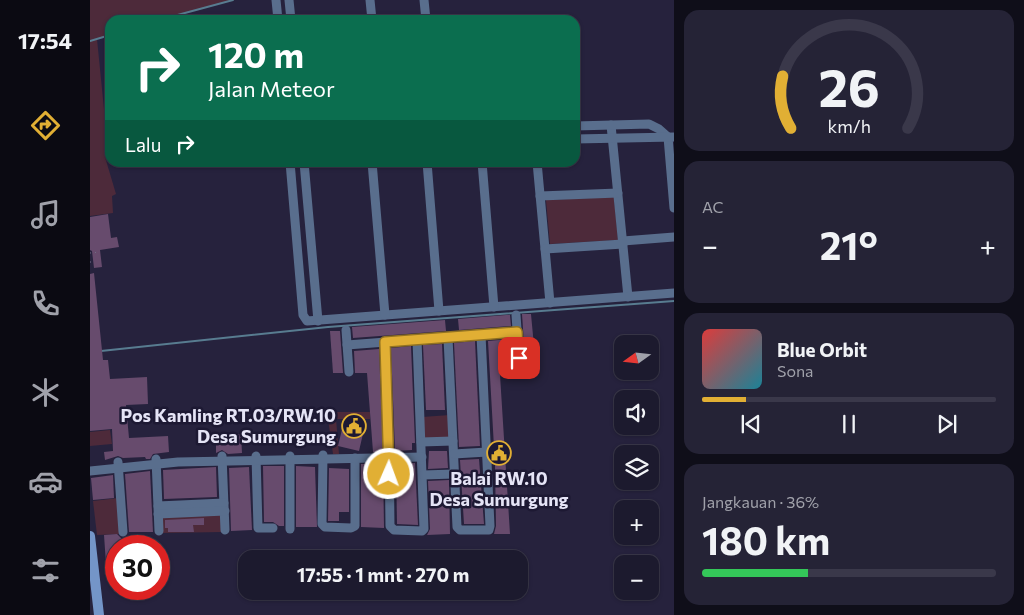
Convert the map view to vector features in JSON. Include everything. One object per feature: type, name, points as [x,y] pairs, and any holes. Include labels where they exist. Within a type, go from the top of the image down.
[{"type":"main road","points":[[90,536],[99,615]]},
{"type":"street","points":[[276,0],[278,15]]},
{"type":"street","points":[[289,0],[291,15]]},
{"type":"street","points":[[370,0],[372,15]]},
{"type":"street","points":[[424,0],[426,15]]},
{"type":"street","points":[[580,126],[649,124],[671,137]]},
{"type":"street","points":[[611,125],[628,297]]},
{"type":"street","points":[[580,139],[671,137]]},
{"type":"street","points":[[671,137],[674,208]]},
{"type":"street","points":[[290,167],[304,317],[307,321],[674,293]]},
{"type":"street","points":[[304,167],[318,320]]},
{"type":"street","points":[[372,167],[385,315]]},
{"type":"street","points":[[427,167],[439,311]]},
{"type":"street","points":[[482,167],[494,307]]},
{"type":"street","points":[[537,167],[550,303]]},
{"type":"street","points":[[540,196],[618,192]]},
{"type":"street","points":[[545,249],[674,237]]},
{"type":"street","points":[[297,240],[310,239]]},
{"type":"street","points":[[516,315],[519,358]]},
{"type":"street","points":[[346,330],[349,372]]},
{"type":"street","points":[[347,345],[517,332]]},
{"type":"street","points":[[448,338],[457,528],[460,530],[474,530],[490,528],[481,335]]},
{"type":"street","points":[[385,342],[390,526],[392,529],[422,531],[424,529],[417,340]]},
{"type":"street","points":[[421,442],[453,441]]},
{"type":"street","points":[[454,454],[487,452]]},
{"type":"street","points":[[90,466],[222,458],[422,457]]},
{"type":"street","points":[[222,458],[225,530]]},
{"type":"street","points":[[256,458],[258,528],[273,528]]},
{"type":"street","points":[[290,458],[290,529]]},
{"type":"street","points":[[323,458],[322,525],[338,528],[355,526],[355,458]]},
{"type":"street","points":[[156,461],[159,531]]},
{"type":"street","points":[[90,471],[118,465]]},
{"type":"street","points":[[118,465],[123,532]]},
{"type":"street","points":[[422,475],[454,474]]},
{"type":"street","points":[[158,510],[224,507]]},
{"type":"path","points":[[90,254],[100,252]]},
{"type":"shaded area","points":[[90,0],[233,0],[178,15],[105,15],[105,37],[97,39],[105,119],[105,167],[108,167],[116,194],[112,196],[113,213],[90,216]]},
{"type":"shaded area","points":[[614,197],[618,240],[550,244],[546,200]]},
{"type":"shaded area","points":[[327,412],[370,412],[370,419],[336,419],[339,454],[333,454]]},
{"type":"shaded area","points":[[450,415],[451,439],[423,440],[422,417]]},
{"type":"shaded area","points":[[110,430],[112,444],[90,446],[90,432]]},
{"type":"shaded area","points":[[118,498],[122,534],[97,535],[93,501]]},
{"type":"shaded area","points":[[222,514],[223,532],[162,533],[161,516]]},
{"type":"building","points":[[108,214],[111,238],[117,237],[119,247],[100,250],[102,267],[94,268],[92,251],[90,250],[90,217]]},
{"type":"building","points":[[94,273],[103,360],[108,360],[110,379],[147,377],[148,404],[126,405],[129,438],[168,436],[169,452],[153,454],[150,459],[145,457],[123,458],[118,456],[105,460],[104,452],[113,451],[112,429],[90,431],[90,274]]},
{"type":"building","points":[[522,314],[531,314],[535,357],[525,358]]},
{"type":"building","points":[[510,315],[511,326],[459,330],[458,319]]},
{"type":"building","points":[[445,320],[446,331],[353,338],[352,327]]},
{"type":"building","points":[[330,331],[340,331],[343,373],[333,373]]},
{"type":"building","points":[[511,339],[513,359],[499,359],[510,534],[494,534],[496,526],[495,465],[488,341]]},
{"type":"building","points":[[475,341],[480,446],[459,447],[454,343]]},
{"type":"building","points":[[442,344],[445,410],[426,410],[423,345]]},
{"type":"building","points":[[411,346],[415,443],[412,443],[412,450],[395,451],[391,348]]},
{"type":"building","points":[[379,349],[383,452],[373,452],[367,373],[355,373],[354,351]]},
{"type":"building","points":[[344,421],[358,421],[358,423],[365,425],[359,451],[338,446]]},
{"type":"building","points":[[241,434],[242,453],[228,454],[222,450],[216,453],[216,435]]},
{"type":"building","points":[[429,451],[447,451],[448,468],[428,469]]},
{"type":"building","points":[[479,459],[484,524],[464,524],[460,460]]},
{"type":"building","points":[[415,463],[418,525],[397,524],[396,464]]},
{"type":"building","points":[[361,464],[383,464],[384,528],[361,527]]},
{"type":"building","points":[[263,466],[284,466],[284,526],[279,526],[273,522],[264,522]]},
{"type":"building","points":[[296,466],[315,467],[317,527],[296,527]]},
{"type":"building","points":[[216,467],[217,497],[164,499],[163,470]]},
{"type":"building","points":[[249,467],[252,530],[231,531],[229,468]]},
{"type":"building","points":[[329,468],[349,469],[349,512],[339,512],[339,521],[328,521]]},
{"type":"building","points":[[150,471],[153,532],[129,532],[125,474]]},
{"type":"building","points":[[113,475],[114,498],[93,500],[91,478]]},
{"type":"building","points":[[449,480],[450,534],[427,535],[430,529],[428,481]]},
{"type":"building","points":[[204,518],[204,525],[193,525],[194,532],[168,532],[168,528],[165,528],[165,520]]},
{"type":"waterway","points":[[178,15],[233,0]]},
{"type":"waterway","points":[[90,41],[105,36]]},
{"type":"waterway","points":[[101,351],[328,327],[674,301]]},
{"type":"place","name":"Pos Kamling RT.03/RW.10 Desa Sumurgung","points":[[354,426]]},
{"type":"place","name":"Balai RW.10 Desa Sumurgung","points":[[499,453]]},
{"type":"route","points":[[389,474],[385,342],[517,332],[519,358]]}]
